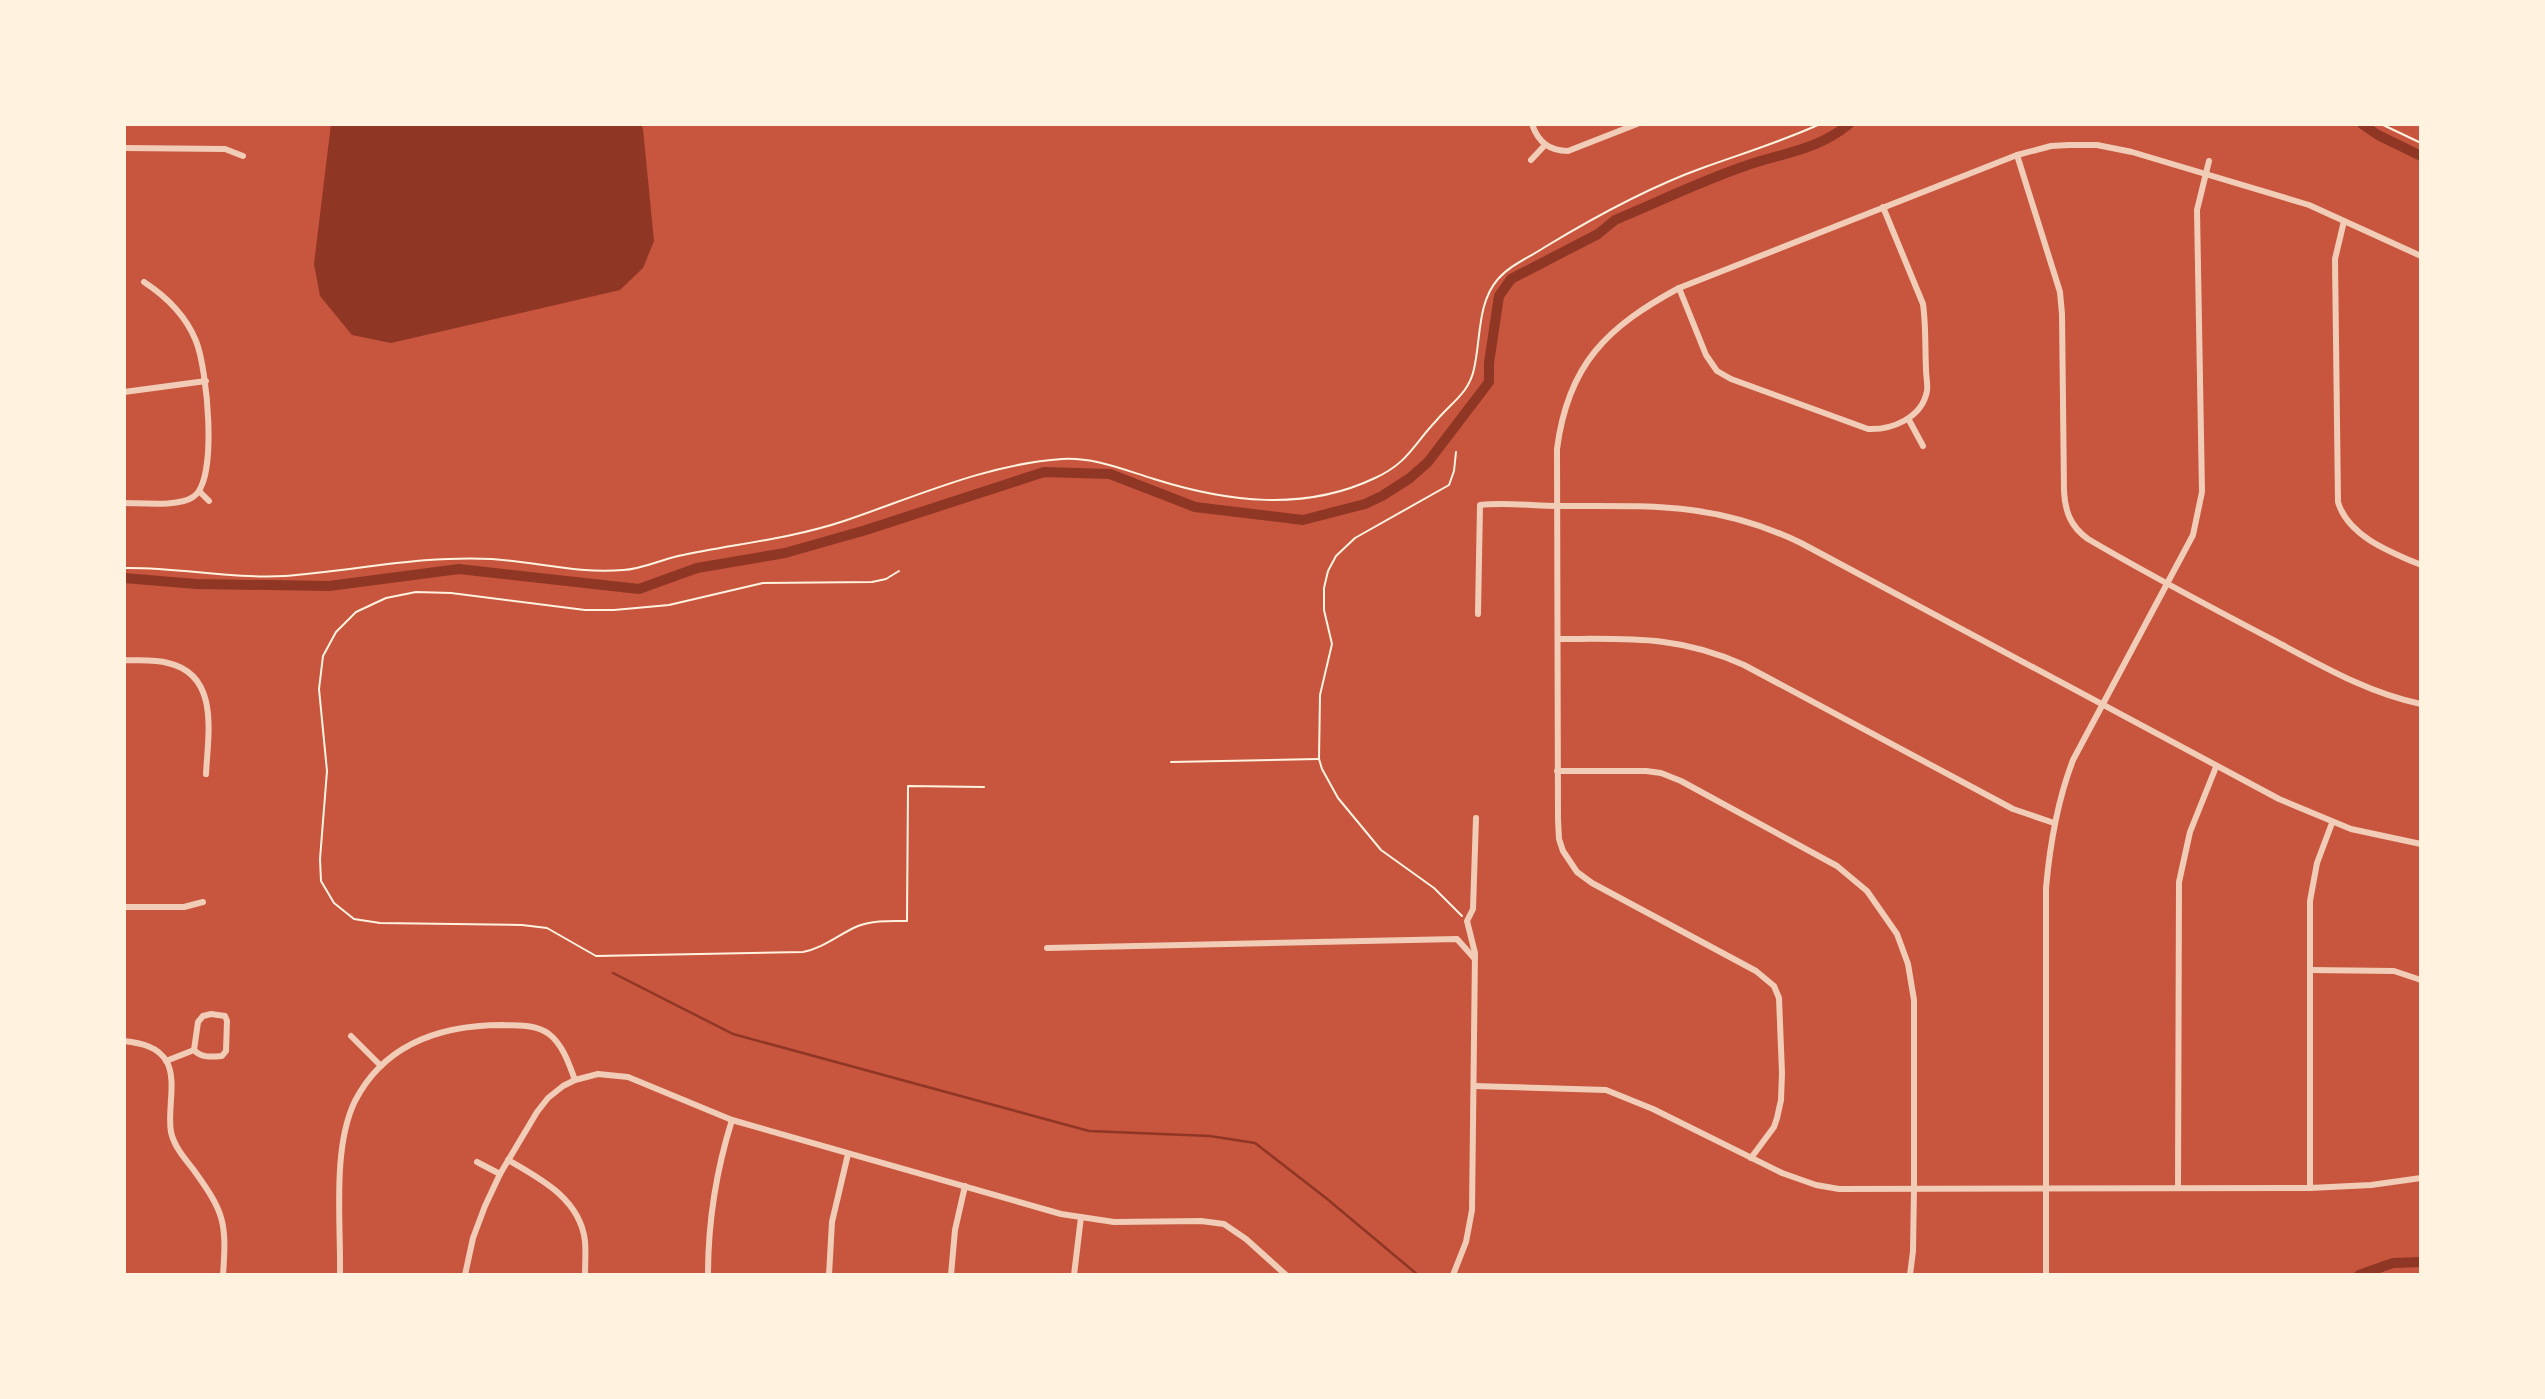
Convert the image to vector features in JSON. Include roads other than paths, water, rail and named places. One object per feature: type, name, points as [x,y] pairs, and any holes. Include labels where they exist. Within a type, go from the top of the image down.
[{"type":"street","points":[[1532,124],[1535,134],[1545,145],[1560,151],[1569,151],[1637,124]]},
{"type":"street","points":[[1531,160],[1545,145]]},
{"type":"street","points":[[1751,1158],[1774,1127],[1781,1100],[1781,1005],[1774,986],[1756,971],[1592,883],[1577,872],[1563,851],[1559,839],[1559,433],[1567,403],[1585,365],[1617,326],[1679,288],[2017,155],[2051,146],[2097,145],[2132,152],[2300,201],[2421,256]]},
{"type":"street","points":[[124,148],[225,149],[243,156]]},
{"type":"street","points":[[2017,155],[2060,292],[2063,314],[2064,491],[2067,514],[2082,535],[2165,584],[2365,687],[2421,704]]},
{"type":"street","points":[[2046,1275],[2046,888],[2054,823],[2073,760],[2193,535],[2202,492],[2197,210],[2208,174],[2209,161]]},
{"type":"street","points":[[1679,288],[1706,355],[1717,371],[1731,379],[1868,429],[1881,429],[1909,419],[1927,391],[1925,320],[1923,304],[1883,207]]},
{"type":"street","points":[[2344,221],[2335,259],[2338,502],[2343,516],[2355,530],[2389,551],[2421,565]]},
{"type":"street","points":[[124,503],[182,502],[191,499],[200,492],[206,473],[206,381],[196,341],[188,324],[161,293],[144,282]]},
{"type":"street","points":[[124,392],[206,381]]},
{"type":"street","points":[[1909,419],[1923,446]]},
{"type":"street","points":[[200,492],[209,502]]},
{"type":"street","points":[[1478,614],[1480,505],[1691,509],[1751,522],[1801,543],[2279,799],[2332,823],[2421,844]]},
{"type":"street","points":[[1558,639],[1651,639],[1707,650],[1744,665],[2013,809],[2054,823]]},
{"type":"street","points":[[124,660],[173,664],[180,667],[201,687],[209,712],[206,774]]},
{"type":"street","points":[[2178,1188],[2179,882],[2190,832],[2216,767]]},
{"type":"street","points":[[1557,771],[1646,771],[1669,776],[1819,855],[1867,891],[1897,934],[1913,988],[1914,1189],[1910,1275]]},
{"type":"street","points":[[1453,1275],[1466,1242],[1472,1210],[1475,953],[1467,921],[1473,909],[1476,817]]},
{"type":"street","points":[[2310,1188],[2310,901],[2312,882],[2332,823]]},
{"type":"street","points":[[124,906],[184,907],[203,902]]},
{"type":"street","points":[[1047,948],[1457,939],[1474,958]]},
{"type":"street","points":[[2310,970],[2394,971],[2421,980]]},
{"type":"street","points":[[211,1014],[225,1016],[225,1054],[205,1056],[194,1050],[200,1018],[211,1014]]},
{"type":"street","points":[[341,1275],[342,1139],[354,1104],[366,1083],[381,1066],[413,1043],[446,1030],[475,1025],[524,1026],[539,1028],[554,1039],[566,1056],[575,1080]]},
{"type":"street","points":[[351,1036],[381,1066]]},
{"type":"street","points":[[124,1041],[149,1046],[166,1061],[170,1079],[171,1131],[176,1146],[217,1202],[222,1215],[223,1275]]},
{"type":"street","points":[[166,1061],[194,1050]]},
{"type":"street","points":[[466,1275],[473,1238],[500,1174],[537,1112],[548,1098],[575,1080],[598,1074],[628,1077],[732,1120],[1029,1206],[1114,1222],[1201,1221],[1224,1224],[1246,1239],[1286,1275]]},
{"type":"street","points":[[1474,1087],[1606,1090],[1653,1109],[1795,1179],[1849,1189],[2310,1188],[2371,1185],[2421,1178]]},
{"type":"street","points":[[708,1275],[715,1182],[732,1120]]},
{"type":"street","points":[[829,1275],[832,1222],[848,1154]]},
{"type":"street","points":[[508,1160],[552,1187],[571,1205],[582,1227],[585,1241],[585,1275]]},
{"type":"street","points":[[477,1162],[500,1174]]},
{"type":"street","points":[[951,1275],[954,1230],[965,1186]]},
{"type":"street","points":[[1073,1275],[1081,1217]]},
{"type":"street","points":[[1273,1275],[1278,1268]]},
{"type":"waterway","points":[[124,578],[196,584],[329,586],[459,569],[639,589],[697,568],[785,553],[866,530],[1044,472],[1110,474],[1195,507],[1303,520],[1365,504],[1410,478],[1428,462],[1489,382],[1489,363],[1499,296],[1511,279],[1598,234],[1615,220],[1729,172],[1825,140],[1849,124]]},
{"type":"waterway","points":[[2362,124],[2421,156]]},
{"type":"waterway","points":[[613,973],[733,1034],[1089,1131],[1210,1136],[1255,1143],[1418,1275]]},
{"type":"waterway","points":[[2359,1275],[2393,1263],[2421,1262]]}]
